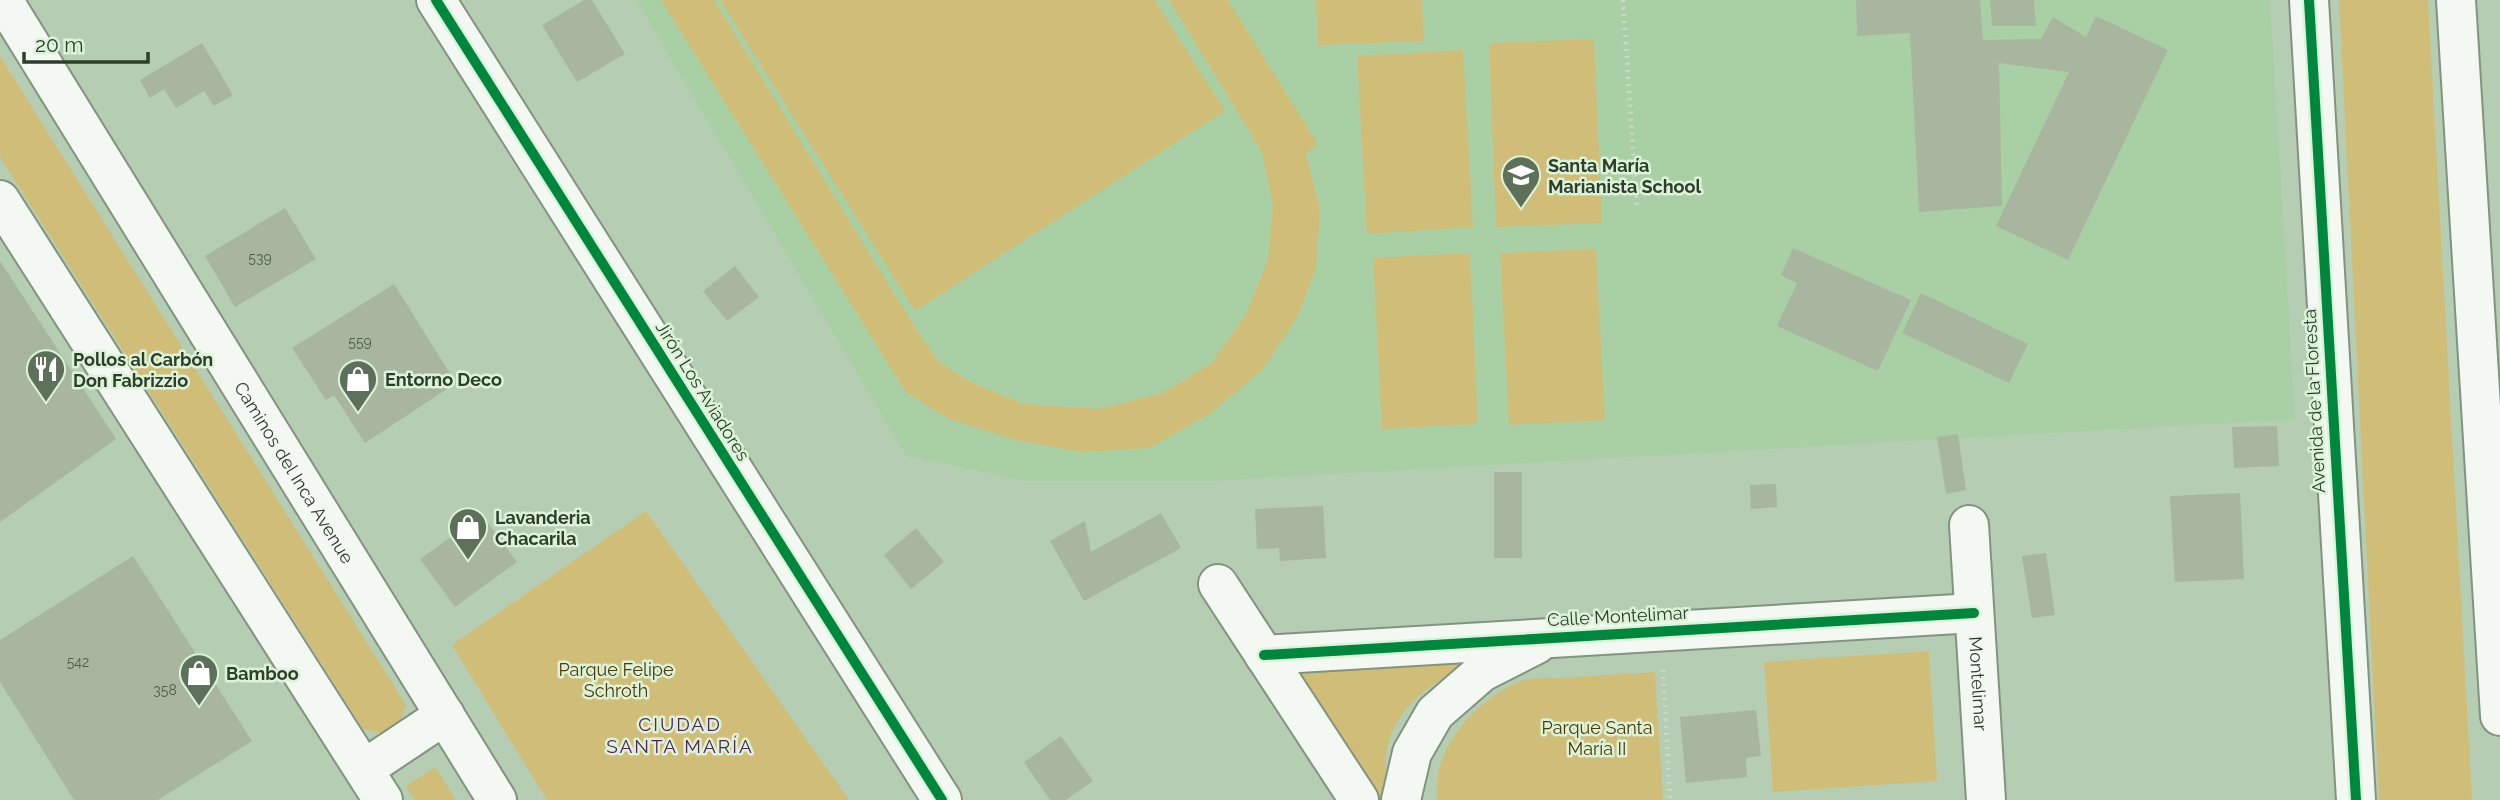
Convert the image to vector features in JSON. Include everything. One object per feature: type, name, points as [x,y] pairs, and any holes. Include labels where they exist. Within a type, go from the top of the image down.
[{"type":"street","name":"Caminos del Inca Avenue","points":[[3,0],[497,800]]},
{"type":"street","name":"Jirón Los Aviadores","points":[[436,0],[942,800]]},
{"type":"street","name":"Avenida de la Floresta","points":[[2309,0],[2356,800]]},
{"type":"street","points":[[2456,0],[2500,716]]},
{"type":"street","points":[[0,200],[373,785],[445,715]]},
{"type":"street","name":"Montelimar","points":[[1969,525],[1986,800]]},
{"type":"street","points":[[1218,584],[1359,800]]},
{"type":"street","name":"Calle Montelimar","points":[[1264,655],[1975,613]]},
{"type":"street","points":[[1401,800],[1412,753],[1435,713],[1482,672],[1552,636]]},
{"type":"path","points":[[1623,0],[1637,209]]},
{"type":"path","points":[[1661,631],[1670,800]]},
{"type":"shaded area","name":"Santa María Marianista School","points":[[636,0],[2270,0],[2295,419],[1210,481],[1026,481],[906,456]]},
{"type":"green space","points":[[661,0],[714,0],[916,329],[939,362],[972,383],[1024,404],[1098,409],[1163,393],[1212,363],[1246,314],[1268,260],[1273,206],[1262,152],[1169,0],[1228,0],[1318,144],[1306,153],[1320,210],[1316,268],[1297,318],[1262,370],[1210,414],[1149,448],[1082,452],[1014,440],[949,419],[906,392]]},
{"type":"green space","points":[[720,0],[1155,0],[1225,111],[915,311]]},
{"type":"green space","points":[[1316,0],[1422,0],[1424,41],[1318,45]]},
{"type":"green space","points":[[2339,0],[2428,0],[2472,800],[2379,800]]},
{"type":"green space","points":[[1594,39],[1602,223],[1496,227],[1489,43]]},
{"type":"green space","points":[[1463,50],[1473,227],[1367,234],[1357,56]]},
{"type":"green space","points":[[0,56],[406,705],[398,727],[382,734],[363,729],[0,157]]},
{"type":"green space","points":[[1596,249],[1605,420],[1509,425],[1500,253]]},
{"type":"green space","points":[[1470,253],[1478,424],[1382,429],[1373,258]]},
{"type":"green space","name":"Parque Felipe Schroth","points":[[646,511],[849,800],[547,800],[452,645]]},
{"type":"green space","points":[[1929,651],[1937,781],[1773,792],[1764,662]]},
{"type":"green space","points":[[1485,652],[1422,693],[1399,720],[1386,756],[1387,800],[1378,800],[1297,666]]},
{"type":"green space","name":"Parque Santa María II","points":[[1655,672],[1663,800],[1437,800],[1437,781],[1449,745],[1473,713],[1505,689],[1530,679]]},
{"type":"green space","points":[[435,767],[456,800],[415,800],[406,786]]},
{"type":"building","points":[[584,0],[592,0],[625,54],[577,82],[542,25]]},
{"type":"building","points":[[1856,0],[1980,0],[1983,40],[2041,39],[2053,17],[2086,37],[2096,16],[2168,50],[2068,260],[1996,226],[2069,72],[1999,63],[2002,206],[1919,212],[1910,33],[1857,36]]},
{"type":"building","points":[[1990,0],[2034,0],[2036,26],[1992,26]]},
{"type":"building","points":[[202,43],[233,95],[214,106],[204,91],[176,108],[164,89],[150,98],[140,80]]},
{"type":"building","points":[[285,208],[316,259],[235,307],[205,256]]},
{"type":"building","points":[[1793,248],[1911,300],[1878,371],[1777,326],[1797,283],[1781,275]]},
{"type":"building","name":"Pollos al Carbón Don Fabrizzio","points":[[0,261],[116,439],[0,522]]},
{"type":"building","points":[[735,266],[759,297],[727,321],[703,291]]},
{"type":"building","points":[[394,284],[456,383],[365,443],[334,395],[326,400],[292,348]]},
{"type":"building","points":[[1921,293],[2028,344],[2009,383],[1902,333]]},
{"type":"building","points":[[2277,426],[2279,466],[2234,468],[2232,427]]},
{"type":"building","points":[[1958,434],[1966,490],[1946,494],[1937,437]]},
{"type":"building","points":[[1494,472],[1522,472],[1522,558],[1494,558]]},
{"type":"building","points":[[1776,484],[1777,507],[1751,509],[1750,485]]},
{"type":"building","points":[[2240,493],[2244,579],[2175,582],[2170,496]]},
{"type":"building","points":[[1323,506],[1326,558],[1280,561],[1279,548],[1257,549],[1255,509]]},
{"type":"building","points":[[1161,513],[1181,548],[1084,601],[1050,541],[1085,521],[1091,552]]},
{"type":"building","name":"Lavanderia Chacarila","points":[[482,515],[517,562],[455,607],[420,559]]},
{"type":"building","points":[[916,528],[944,562],[911,589],[884,555]]},
{"type":"building","points":[[2046,553],[2055,615],[2032,618],[2022,556]]},
{"type":"building","points":[[133,556],[252,741],[158,800],[74,800],[0,682],[0,640]]},
{"type":"building","points":[[1756,710],[1761,756],[1746,758],[1747,777],[1686,783],[1680,717]]},
{"type":"building","points":[[1061,736],[1093,781],[1066,800],[1050,800],[1024,762]]},
{"type":"cycle path","points":[[436,0],[942,800]]},
{"type":"cycle path","points":[[2309,0],[2356,800]]},
{"type":"cycle path","points":[[1264,655],[1974,613]]},
{"type":"place","name":"Santa María Marianista School","points":[[1521,209]]},
{"type":"place","name":"Pollos al Carbón Don Fabrizzio","points":[[46,403]]},
{"type":"place","name":"Entorno Deco","points":[[358,413]]},
{"type":"place","name":"Lavanderia Chacarila","points":[[468,561]]},
{"type":"place","name":"Bamboo","points":[[199,707]]},
{"type":"district","name":"CIUDAD SANTA MARÍA","points":[[680,735]]}]
